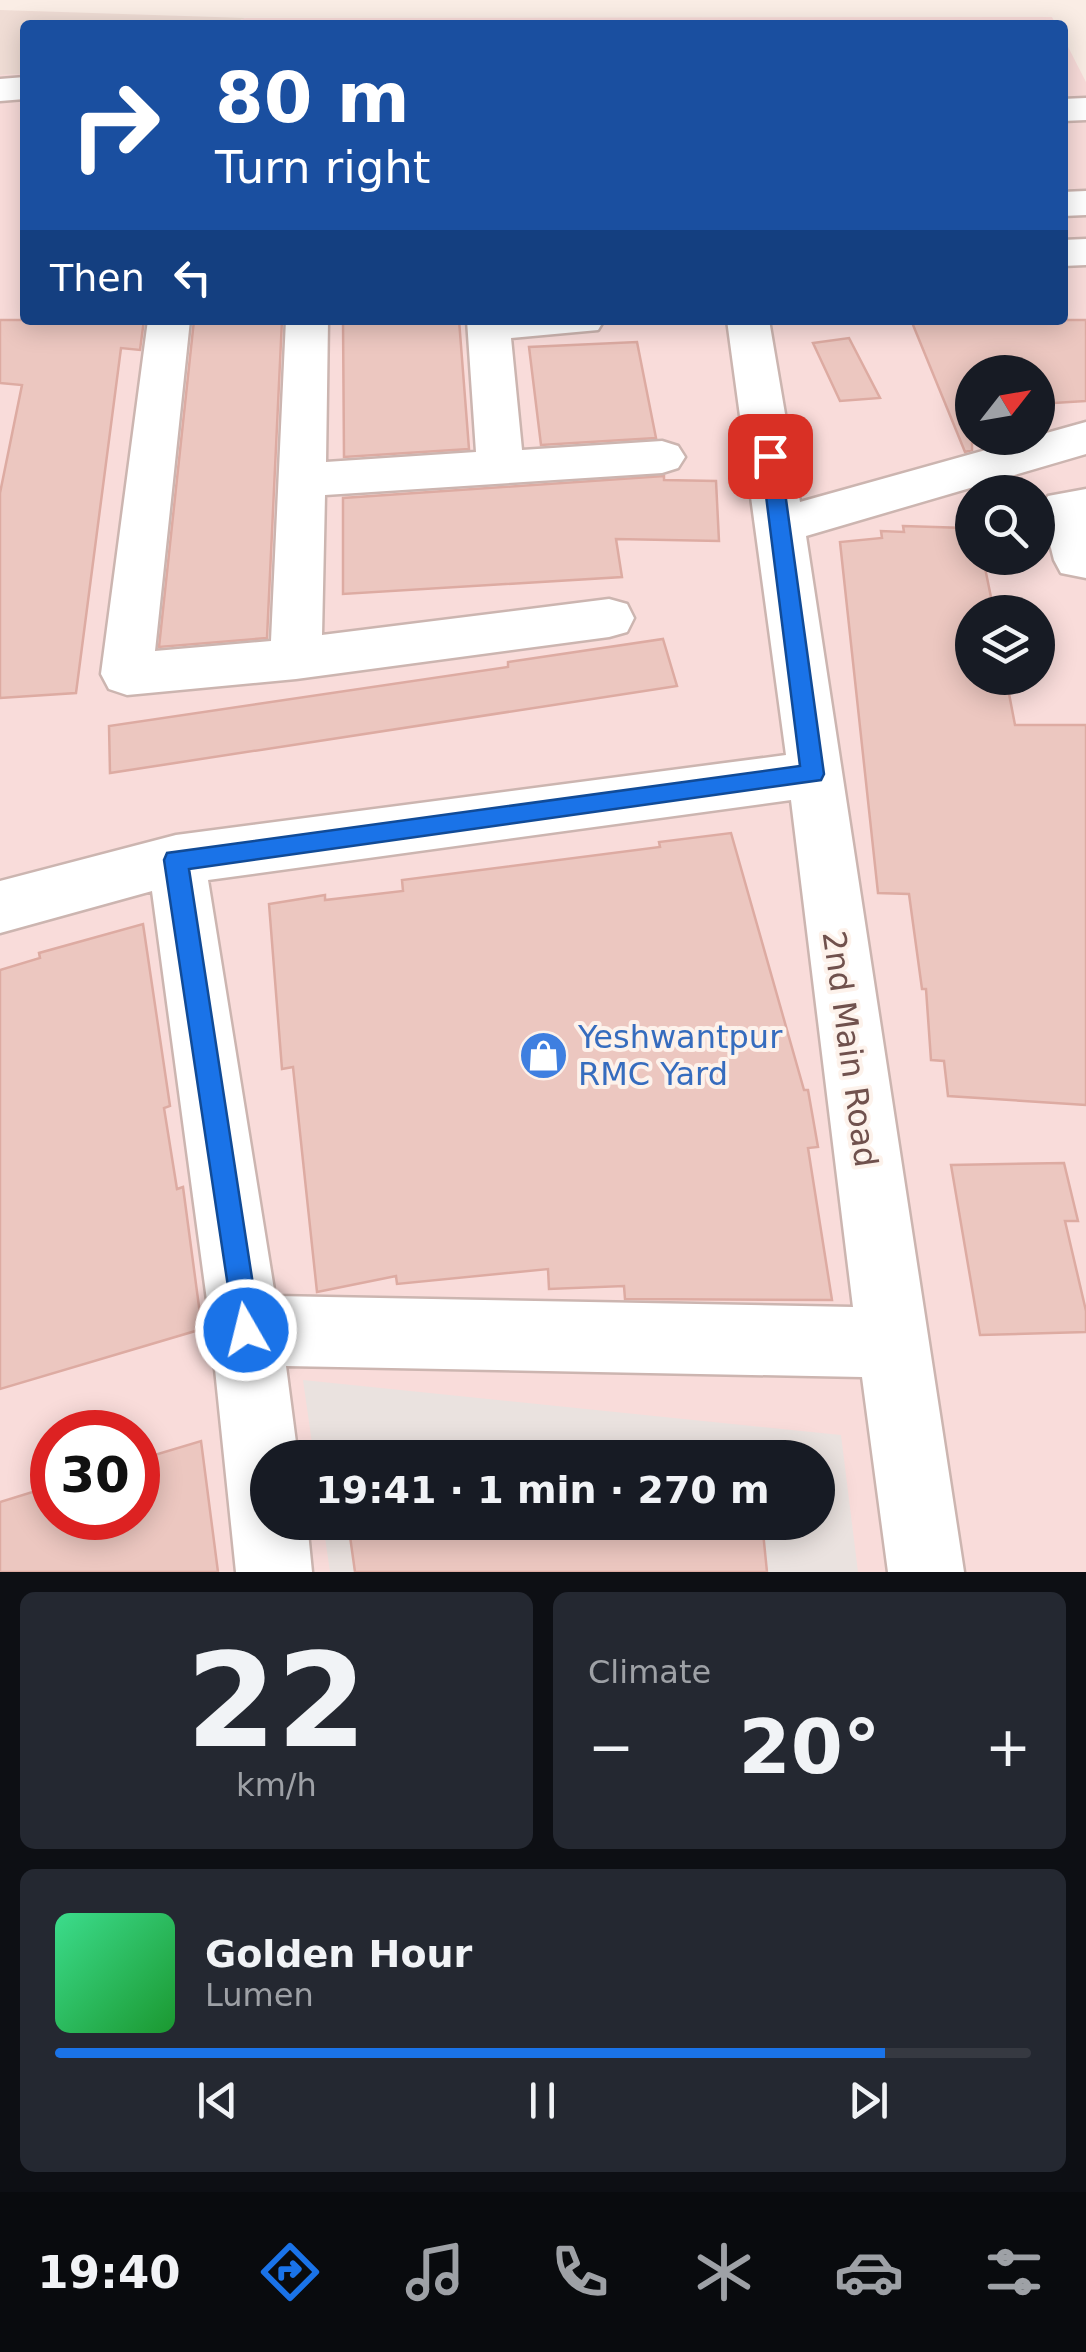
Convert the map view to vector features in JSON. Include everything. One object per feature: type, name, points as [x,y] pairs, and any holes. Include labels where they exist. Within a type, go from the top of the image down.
[{"type":"street","points":[[168,325],[127,674],[296,659],[609,618]]},
{"type":"street","points":[[296,659],[307,325]]},
{"type":"street","points":[[488,325],[500,467]]},
{"type":"street","name":"2nd Main Road","points":[[749,325],[782,525],[890,1343],[926,1572]]},
{"type":"street","points":[[782,525],[1086,438]]},
{"type":"street","points":[[302,480],[662,457]]},
{"type":"street","points":[[1086,506],[1065,508],[1078,560],[1086,560]]},
{"type":"street","points":[[0,907],[176,860],[813,774]]},
{"type":"street","points":[[176,860],[259,1440]]},
{"type":"street","points":[[246,1330],[890,1343]]},
{"type":"street","points":[[270,1540],[274,1572]]},
{"type":"shaded area","points":[[0,10],[246,18],[20,20],[20,74],[0,75]]},
{"type":"shaded area","points":[[1052,17],[1054,20],[240,20]]},
{"type":"shaded area","name":"Yeshwantpur RMC Yard","points":[[1068,47],[1086,82],[1086,1572],[0,1572],[0,75],[20,74],[20,325],[1068,325]]},
{"type":"shaded area","points":[[303,1380],[841,1435],[858,1572],[330,1572],[325,1540],[835,1540],[835,1440],[312,1440]]},
{"type":"building","points":[[0,320],[20,320],[20,325],[143,325],[140,350],[121,348],[76,693],[0,698],[0,493],[22,385],[0,383]]},
{"type":"building","points":[[1068,320],[1086,320],[1086,401],[1055,403],[1055,355],[955,355],[955,428],[913,325],[1068,325]]},
{"type":"building","points":[[193,325],[282,325],[267,638],[159,647]]},
{"type":"building","points":[[343,325],[459,325],[469,449],[344,457]]},
{"type":"building","points":[[849,338],[880,398],[840,401],[813,343]]},
{"type":"building","points":[[637,342],[656,438],[541,445],[529,347]]},
{"type":"building","points":[[664,476],[664,480],[716,481],[719,541],[616,539],[622,577],[343,594],[343,498]]},
{"type":"building","points":[[903,526],[955,528],[955,575],[986,575],[991,595],[955,595],[955,695],[1009,695],[1015,725],[1086,725],[1086,1105],[948,1096],[944,1061],[931,1060],[926,989],[922,989],[909,894],[878,893],[840,542],[882,538],[881,531],[904,532]]},
{"type":"building","points":[[663,639],[677,686],[110,773],[109,726],[508,667],[508,662]]},
{"type":"building","points":[[731,833],[804,1090],[808,1090],[818,1147],[808,1148],[832,1300],[625,1299],[624,1286],[549,1289],[548,1269],[397,1284],[396,1276],[317,1292],[293,1067],[282,1069],[269,904],[325,895],[325,900],[403,891],[402,880],[660,847],[659,842]]},
{"type":"building","points":[[143,924],[170,1106],[164,1108],[177,1189],[183,1187],[202,1329],[0,1389],[0,970],[40,958],[39,953]]},
{"type":"building","points":[[1064,1163],[1078,1221],[1065,1221],[1086,1311],[1086,1332],[980,1335],[951,1165]]},
{"type":"building","points":[[201,1441],[218,1572],[0,1572],[0,1502],[30,1493],[30,1540],[160,1540],[160,1453]]},
{"type":"building","points":[[351,1540],[764,1540],[767,1572],[355,1572]]},
{"type":"place","name":"Yeshwantpur RMC Yard","points":[[543,1055]]},
{"type":"route","points":[[246,1330],[176,860],[813,774],[770,456]]}]
